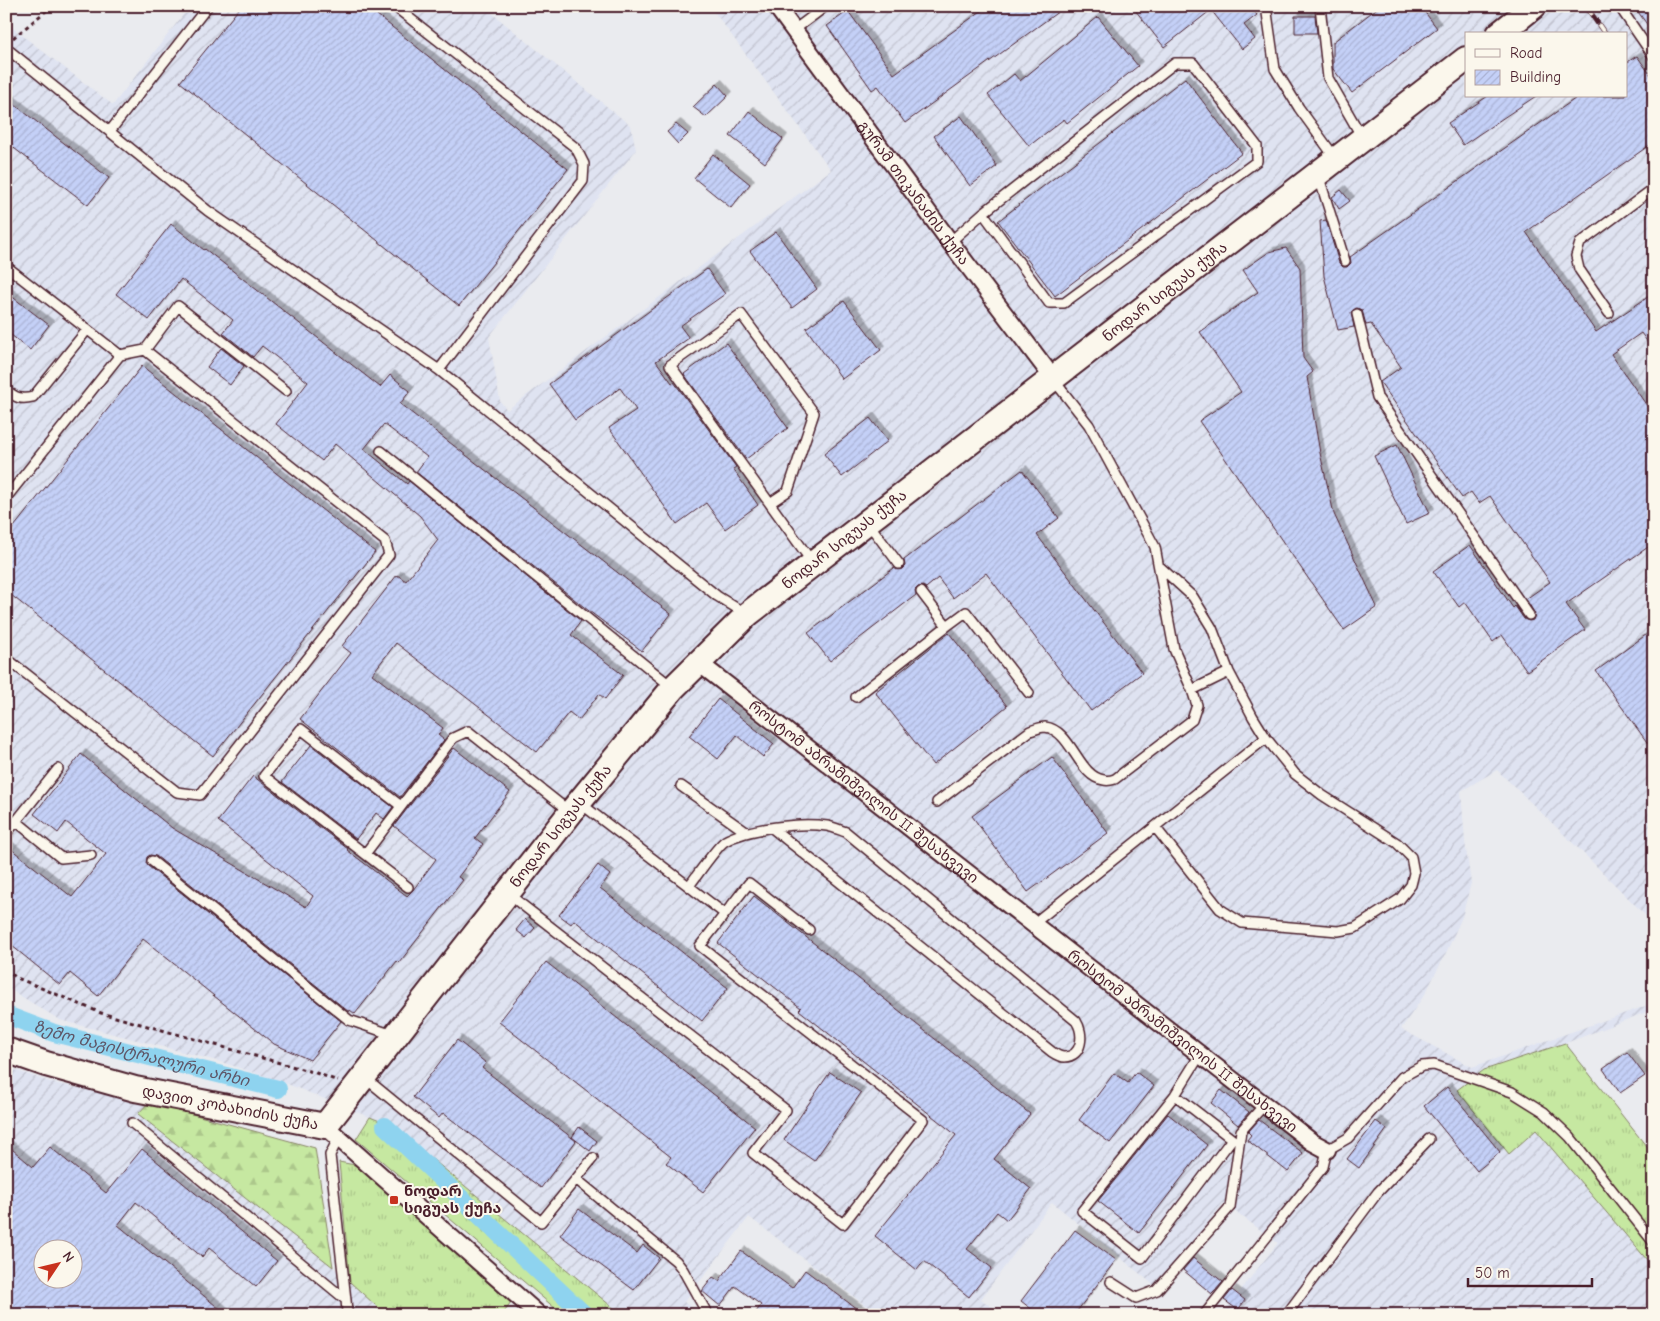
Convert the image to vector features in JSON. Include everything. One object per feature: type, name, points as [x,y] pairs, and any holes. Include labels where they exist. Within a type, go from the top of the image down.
[{"type":"street","name":"გურამ თიკანაძის ქუჩა","points":[[776,6],[1053,378]]},
{"type":"street","points":[[1502,32],[1534,6]]},
{"type":"street","name":"ნოდარ სიგუას ქუჩა","points":[[332,1133],[360,1082],[575,807],[673,688],[748,614],[1465,60]]},
{"type":"street","name":"როსტომ აბრამიშვილის II შესახვევი","points":[[699,663],[1264,1105],[1312,1142],[1327,1150]]},
{"type":"street","name":"დავით კობახიძის ქუჩა","points":[[6,1050],[46,1064],[135,1090],[332,1133]]},
{"type":"street","points":[[332,1133],[539,1315]]},
{"type":"lane","points":[[110,131],[208,6]]},
{"type":"lane","points":[[394,6],[576,148],[584,164],[583,181],[439,370]]},
{"type":"lane","points":[[794,30],[826,6]]},
{"type":"lane","points":[[1266,6],[1275,69],[1298,108],[1337,160]]},
{"type":"lane","points":[[1320,6],[1328,78],[1363,139]]},
{"type":"lane","points":[[1619,6],[1654,57]]},
{"type":"lane","points":[[6,48],[208,211],[439,370],[717,596],[748,614]]},
{"type":"lane","points":[[950,242],[983,213],[1175,63],[1193,63],[1257,146],[1257,161],[1064,303],[1049,303],[983,213]]},
{"type":"lane","points":[[1318,174],[1345,261]]},
{"type":"lane","points":[[1609,313],[1580,269],[1576,256],[1580,243],[1654,188]]},
{"type":"lane","points":[[6,266],[120,356]]},
{"type":"lane","points":[[6,498],[120,356],[145,350],[178,306],[286,391]]},
{"type":"lane","points":[[770,503],[788,491],[814,413],[741,314],[670,365],[814,564]]},
{"type":"lane","points":[[1357,314],[1377,396],[1529,615]]},
{"type":"lane","points":[[6,390],[17,398],[33,397],[87,330]]},
{"type":"lane","points":[[6,658],[177,792],[200,795],[389,555],[385,541],[145,350]]},
{"type":"lane","points":[[937,802],[1030,732],[1043,727],[1054,730],[1063,738],[1090,773],[1103,780],[1115,779],[1192,720],[1197,705],[1174,649],[1155,547],[1089,425],[1053,378]]},
{"type":"lane","points":[[381,451],[673,688]]},
{"type":"lane","points":[[867,523],[899,564]]},
{"type":"lane","points":[[1155,827],[1220,909],[1242,923],[1338,931],[1355,928],[1400,899],[1411,885],[1414,873],[1411,857],[1397,843],[1322,795],[1295,774],[1266,738],[1229,672],[1212,628],[1193,597],[1159,566]]},
{"type":"lane","points":[[920,592],[947,626]]},
{"type":"lane","points":[[856,697],[966,612],[1029,692]]},
{"type":"lane","points":[[1192,690],[1229,672]]},
{"type":"lane","points":[[401,806],[301,729],[264,776],[408,887]]},
{"type":"lane","points":[[365,854],[453,738],[468,731],[689,886],[725,914]]},
{"type":"lane","points":[[1033,924],[1266,738]]},
{"type":"lane","points":[[6,834],[58,769]]},
{"type":"lane","points":[[681,786],[746,832]]},
{"type":"lane","points":[[16,821],[61,858],[91,855]]},
{"type":"lane","points":[[689,886],[724,842],[746,832],[772,828],[807,825],[828,826],[846,832],[1076,1021],[1082,1033],[1080,1046],[1075,1053],[1064,1057],[1052,1052],[772,828]]},
{"type":"lane","points":[[152,862],[349,1020],[396,1036]]},
{"type":"lane","points":[[507,893],[786,1110],[753,1153],[843,1224],[923,1120],[700,946],[748,883],[809,930]]},
{"type":"lane","points":[[1175,1096],[1232,1139],[1142,1258],[1082,1211],[1175,1096],[1200,1055]]},
{"type":"lane","points":[[1204,1315],[1323,1166],[1327,1150],[1348,1138],[1402,1077],[1422,1066],[1434,1066],[1512,1092],[1544,1112],[1570,1137],[1654,1243]]},
{"type":"lane","points":[[360,1082],[541,1222],[594,1158]]},
{"type":"lane","points":[[1111,1282],[1136,1298],[1157,1290],[1230,1207],[1241,1131],[1264,1105]]},
{"type":"lane","points":[[132,1123],[346,1300]]},
{"type":"lane","points":[[332,1133],[330,1155],[347,1314]]},
{"type":"lane","points":[[1286,1315],[1378,1192],[1428,1139]]},
{"type":"lane","points":[[576,1179],[676,1261],[708,1315]]},
{"type":"path","points":[[6,43],[52,6]]},
{"type":"path","points":[[6,968],[15,977],[101,1013],[316,1073],[360,1082]]},
{"type":"shaded area","points":[[190,6],[483,6],[631,126],[636,150],[489,337],[500,401],[507,410],[831,170],[710,6],[1654,6],[1654,924],[1497,770],[1461,791],[1465,842],[1471,883],[1462,917],[1446,953],[1425,994],[1401,1029],[1472,1067],[1654,1003],[1654,1009],[1566,1043],[1654,1156],[1654,1315],[1221,1315],[1278,1243],[1224,1203],[1155,1286],[1052,1202],[981,1299],[1002,1315],[878,1315],[749,1217],[684,1302],[701,1315],[622,1315],[392,1126],[280,1081],[221,1062],[60,1020],[6,987],[6,23],[113,105]]},
{"type":"shaded area","points":[[6,1067],[53,1083],[149,1102],[139,1114],[333,1267],[386,1315],[6,1315]]},
{"type":"green space","points":[[1565,1043],[1654,1156],[1654,1268],[1536,1130],[1509,1154],[1457,1090],[1484,1070]]},
{"type":"green space","points":[[149,1102],[315,1148],[333,1267],[138,1114]]},
{"type":"green space","points":[[370,1117],[392,1126],[622,1315],[563,1315],[356,1139]]},
{"type":"green space","points":[[339,1162],[355,1165],[511,1303],[502,1315],[386,1315],[350,1282]]},
{"type":"building","points":[[241,6],[366,6],[568,169],[459,306],[180,82]]},
{"type":"building","points":[[988,6],[1066,6],[905,123],[878,86],[872,90],[827,26],[848,11],[894,74]]},
{"type":"building","points":[[1132,6],[1250,6],[1257,15],[1244,25],[1255,39],[1242,49],[1211,10],[1164,47]]},
{"type":"building","points":[[1380,6],[1420,6],[1437,28],[1352,93],[1333,69],[1333,42]]},
{"type":"building","points":[[1634,6],[1654,6],[1654,34],[1641,16]]},
{"type":"building","points":[[1295,16],[1315,16],[1317,33],[1295,33]]},
{"type":"building","points":[[1098,17],[1138,66],[1067,123],[1064,119],[1029,146],[988,95],[1014,74],[1020,81]]},
{"type":"building","points":[[1637,56],[1654,80],[1654,142],[1526,232],[1596,332],[1654,293],[1654,351],[1641,333],[1611,354],[1654,416],[1654,543],[1566,604],[1585,630],[1527,671],[1502,635],[1493,642],[1465,602],[1459,607],[1433,571],[1470,545],[1513,608],[1515,606],[1524,619],[1529,621],[1533,620],[1535,614],[1526,599],[1550,582],[1490,496],[1479,503],[1471,492],[1462,498],[1380,382],[1401,367],[1371,324],[1366,325],[1362,310],[1356,308],[1351,312],[1354,327],[1338,330],[1324,276],[1320,221],[1326,220],[1339,263],[1343,267],[1347,267],[1351,263],[1350,257],[1576,98],[1628,98],[1628,62]]},
{"type":"building","points":[[1185,78],[1242,153],[1055,296],[998,221]]},
{"type":"building","points":[[717,84],[728,96],[706,117],[693,107]]},
{"type":"building","points":[[6,98],[109,178],[88,205],[6,142]]},
{"type":"building","points":[[1485,98],[1533,98],[1463,145],[1448,123]]},
{"type":"building","points":[[749,111],[783,139],[765,163],[730,136]]},
{"type":"building","points":[[961,116],[997,166],[970,186],[934,136]]},
{"type":"building","points":[[676,124],[688,134],[678,144],[667,132]]},
{"type":"building","points":[[713,154],[750,184],[731,208],[694,178]]},
{"type":"building","points":[[1341,190],[1350,201],[1339,209],[1332,197]]},
{"type":"building","points":[[171,224],[380,387],[390,375],[410,391],[400,404],[671,614],[642,651],[589,611],[416,472],[427,457],[384,424],[364,449],[407,484],[409,481],[581,621],[571,635],[623,675],[605,699],[599,694],[579,720],[569,712],[537,752],[396,643],[372,674],[443,728],[438,735],[444,740],[400,797],[300,719],[351,653],[342,646],[397,575],[406,581],[438,540],[420,516],[335,444],[322,461],[276,424],[308,382],[262,346],[253,357],[223,333],[233,320],[181,279],[149,320],[116,294]]},
{"type":"building","points":[[776,232],[817,289],[792,308],[750,251]]},
{"type":"building","points":[[1286,248],[1300,268],[1303,358],[1313,372],[1307,377],[1320,453],[1334,514],[1377,607],[1344,630],[1199,421],[1241,392],[1200,332],[1258,292],[1243,270],[1269,252]]},
{"type":"building","points":[[707,269],[725,294],[680,326],[689,338],[656,361],[672,383],[674,382],[736,467],[733,469],[758,505],[725,529],[706,503],[677,524],[609,428],[636,410],[620,388],[575,420],[549,384]]},
{"type":"building","points":[[6,292],[49,325],[30,350],[6,331]]},
{"type":"building","points":[[844,301],[881,350],[842,379],[806,328]]},
{"type":"building","points":[[726,343],[788,428],[746,459],[684,374]]},
{"type":"building","points":[[221,348],[244,366],[230,385],[207,367]]},
{"type":"building","points":[[142,366],[375,552],[213,756],[6,591],[6,537]]},
{"type":"building","points":[[870,418],[888,441],[842,477],[824,454]]},
{"type":"building","points":[[1397,445],[1430,513],[1406,524],[1374,456]]},
{"type":"building","points":[[1022,470],[1059,518],[1037,535],[1142,673],[1091,711],[986,573],[953,598],[938,578],[926,588],[923,586],[918,587],[915,590],[916,595],[830,661],[808,633],[894,568],[897,570],[902,569],[905,566],[904,560]]},
{"type":"building","points":[[1654,629],[1654,752],[1596,671]]},
{"type":"building","points":[[949,633],[1007,706],[933,765],[875,692]]},
{"type":"building","points":[[718,699],[774,744],[763,757],[737,735],[718,759],[689,736]]},
{"type":"building","points":[[311,745],[393,807],[384,819],[376,813],[356,839],[282,782]]},
{"type":"building","points":[[454,748],[510,792],[475,838],[483,844],[458,877],[463,880],[399,963],[397,961],[355,1014],[350,1010],[349,1012],[156,856],[150,855],[147,857],[146,863],[148,866],[341,1021],[310,1060],[274,1044],[143,939],[98,996],[70,973],[60,985],[6,941],[6,845],[72,897],[106,854],[66,822],[58,833],[34,814],[81,754],[172,828],[306,907],[313,896],[218,821],[253,776],[407,896],[436,859],[394,826]]},
{"type":"building","points":[[1052,757],[1108,833],[1028,892],[972,816]]},
{"type":"building","points":[[598,865],[610,875],[600,888],[728,988],[702,1021],[574,920],[571,924],[559,915]]},
{"type":"building","points":[[754,896],[1030,1114],[994,1159],[1031,1189],[1007,1220],[997,1212],[967,1249],[992,1268],[969,1297],[924,1261],[917,1270],[875,1236],[956,1135],[799,1010],[801,1008],[718,943]]},
{"type":"building","points":[[525,919],[535,928],[526,938],[516,930]]},
{"type":"building","points":[[546,962],[755,1127],[703,1192],[666,1163],[671,1157],[499,1022]]},
{"type":"building","points":[[457,1040],[486,1063],[482,1068],[576,1141],[541,1188],[443,1113],[439,1118],[413,1097]]},
{"type":"building","points":[[1627,1052],[1645,1076],[1620,1093],[1603,1069]]},
{"type":"building","points":[[830,1072],[861,1093],[814,1161],[784,1140]]},
{"type":"building","points":[[1136,1072],[1154,1086],[1110,1143],[1079,1120],[1114,1073],[1128,1083]]},
{"type":"building","points":[[1447,1087],[1500,1152],[1477,1171],[1424,1106]]},
{"type":"building","points":[[1221,1090],[1249,1112],[1238,1125],[1211,1103]]},
{"type":"building","points":[[1168,1114],[1207,1145],[1139,1233],[1098,1201]]},
{"type":"building","points":[[1259,1120],[1303,1153],[1288,1172],[1247,1140],[1251,1135],[1248,1132]]},
{"type":"building","points":[[1376,1121],[1387,1129],[1359,1168],[1347,1159]]},
{"type":"building","points":[[579,1127],[597,1141],[590,1151],[572,1137]]},
{"type":"building","points":[[6,1144],[33,1167],[50,1147],[106,1193],[142,1149],[277,1261],[256,1287],[209,1248],[202,1257],[136,1202],[118,1225],[227,1315],[6,1315]]},
{"type":"building","points":[[579,1209],[637,1253],[643,1245],[659,1258],[634,1290],[560,1235]]},
{"type":"building","points":[[1075,1230],[1116,1260],[1074,1315],[1039,1315],[1021,1301]]},
{"type":"building","points":[[741,1251],[792,1288],[805,1270],[865,1315],[754,1315],[761,1305],[735,1286],[720,1306],[702,1291],[713,1277],[719,1281]]},
{"type":"building","points":[[1193,1258],[1223,1282],[1212,1294],[1183,1270]]},
{"type":"building","points":[[1232,1290],[1245,1300],[1238,1310],[1224,1300]]},
{"type":"waterway","name":"ზემო მაგისტრალური არხი","points":[[6,1015],[54,1033],[278,1089]]},
{"type":"waterway","name":"ზემო მაგისტრალური არხი","points":[[385,1126],[585,1315]]},
{"type":"railway","points":[[1586,6],[1604,32]]},
{"type":"place","name":"ნოდარ სიგუას ქუჩა","points":[[394,1200]]}]
